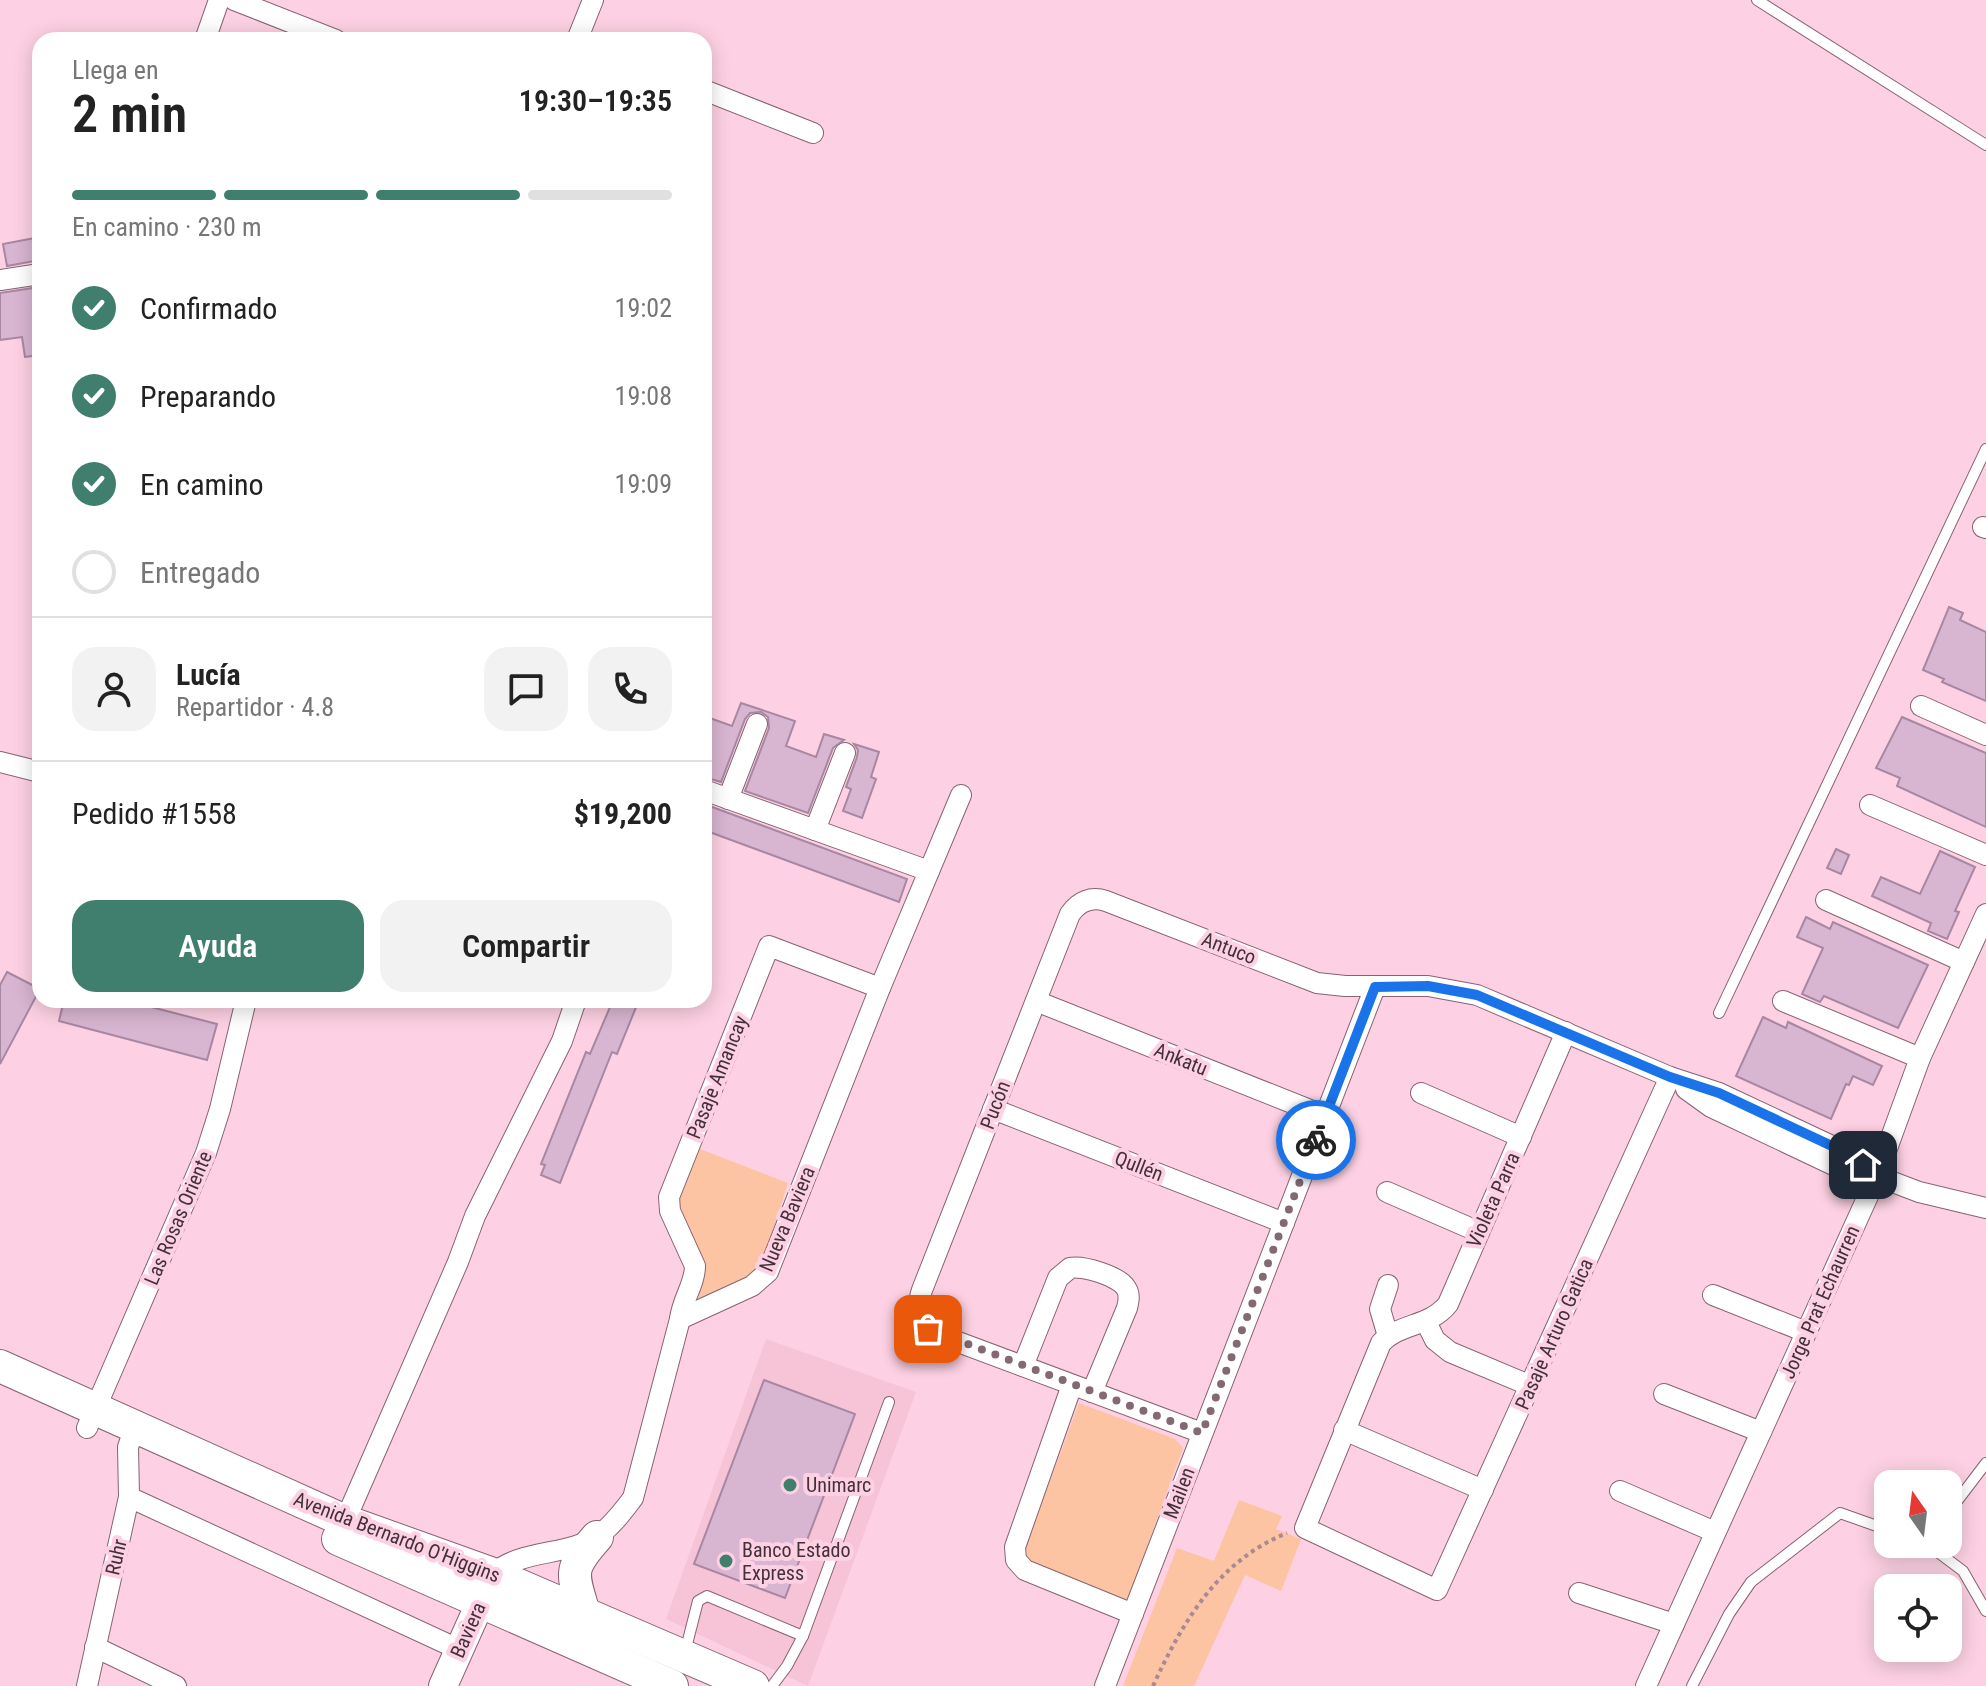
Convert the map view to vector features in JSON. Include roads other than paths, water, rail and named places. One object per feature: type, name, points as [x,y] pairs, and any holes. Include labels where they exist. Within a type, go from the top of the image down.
[{"type":"main road","name":"Avenida Bernardo O'Higgins","points":[[0,1366],[131,1437],[487,1587],[584,1613],[753,1686]]},
{"type":"main road","name":"Avenida Bernardo O'Higgins","points":[[0,1389],[92,1418]]},
{"type":"main road","name":"Avenida Bernardo O'Higgins","points":[[131,1437],[345,1521],[487,1587],[672,1686]]},
{"type":"main road","points":[[584,1613],[574,1579],[576,1562],[597,1537]]},
{"type":"street","points":[[208,32],[219,0]]},
{"type":"street","points":[[234,0],[316,32]]},
{"type":"street","points":[[581,32],[593,0]]},
{"type":"street","points":[[712,93],[813,133]]},
{"type":"street","points":[[0,280],[32,279]]},
{"type":"street","points":[[1921,706],[1986,735]]},
{"type":"street","points":[[728,799],[757,724]]},
{"type":"street","points":[[815,830],[845,753]]},
{"type":"street","points":[[0,762],[32,770]]},
{"type":"street","points":[[712,793],[929,871]]},
{"type":"street","name":"Nueva Baviera","points":[[680,1319],[752,1286],[768,1272],[880,988],[961,795]]},
{"type":"street","points":[[1870,805],[1986,855]]},
{"type":"street","name":"Antuco","points":[[1085,900],[1106,901],[1317,983],[1375,987],[1428,986],[1477,995],[1670,1077],[1719,1093],[1849,1154],[1877,1176],[1919,1192],[1986,1208]]},
{"type":"street","name":"Pucón","points":[[1023,1366],[934,1333],[920,1317],[918,1308],[922,1290],[1070,914],[1085,900]]},
{"type":"street","points":[[1826,900],[1964,962]]},
{"type":"street","name":"Jorge Prat Echaurren","points":[[1646,1686],[1877,1176],[1920,1058],[1986,914]]},
{"type":"street","name":"Pasaje Amancay","points":[[680,1319],[695,1275],[695,1266],[670,1211],[669,1197],[769,946],[880,988]]},
{"type":"street","name":"Mailen","points":[[1105,1686],[1375,987]]},
{"type":"street","name":"Ankatu","points":[[1036,1001],[1325,1116]]},
{"type":"street","points":[[1783,1001],[1920,1058]]},
{"type":"street","name":"Las Rosas Oriente","points":[[92,1418],[206,1153],[244,1008]]},
{"type":"street","points":[[345,1521],[475,1216],[562,1041],[573,1008]]},
{"type":"street","name":"Violeta Parra","points":[[1388,1336],[1426,1322],[1448,1304],[1566,1032]]},
{"type":"street","name":"Pasaje Arturo Gatica","points":[[1344,1430],[1305,1528],[1437,1590],[1670,1077]]},
{"type":"street","points":[[1421,1093],[1521,1137]]},
{"type":"street","name":"Qullén","points":[[993,1109],[1284,1223]]},
{"type":"street","points":[[1387,1192],[1479,1232]]},
{"type":"street","points":[[1092,1392],[1127,1308],[1129,1296],[1125,1286],[1117,1280],[1081,1267],[1065,1271],[1058,1278],[1023,1366],[1072,1385],[1202,1433]]},
{"type":"street","points":[[1388,1285],[1380,1309],[1388,1336],[1375,1353],[1344,1430],[1483,1490]]},
{"type":"street","points":[[1713,1295],[1806,1332]]},
{"type":"street","points":[[487,1587],[509,1563],[597,1537],[633,1498],[680,1319]]},
{"type":"street","points":[[1426,1322],[1435,1340],[1450,1352],[1531,1386]]},
{"type":"street","points":[[1072,1385],[1015,1547],[1016,1560],[1025,1570],[1133,1614]]},
{"type":"street","points":[[1664,1394],[1761,1432]]},
{"type":"street","name":"Ruhr","points":[[94,1683],[95,1647],[129,1497],[131,1437]]},
{"type":"street","points":[[1620,1491],[1715,1532]]},
{"type":"street","points":[[129,1497],[458,1649]]},
{"type":"street","name":"Baviera","points":[[443,1686],[487,1587]]},
{"type":"street","points":[[1579,1593],[1674,1624]]},
{"type":"street","points":[[95,1647],[176,1686]]},
{"type":"lane","points":[[1757,0],[1986,145]]},
{"type":"lane","points":[[1719,1013],[1986,449]]},
{"type":"lane","points":[[772,1686],[803,1636],[889,1402]]},
{"type":"lane","points":[[1962,1495],[1986,1463]]},
{"type":"lane","points":[[1692,1686],[1729,1614],[1751,1582],[1840,1513],[1874,1525]]},
{"type":"lane","points":[[1946,1558],[1963,1571],[1986,1611]]},
{"type":"lane","points":[[684,1655],[698,1601],[707,1596],[803,1636]]},
{"type":"place","name":"Unimarc","points":[[790,1485]]},
{"type":"place","name":"Banco Estado Express","points":[[726,1561]]}]
